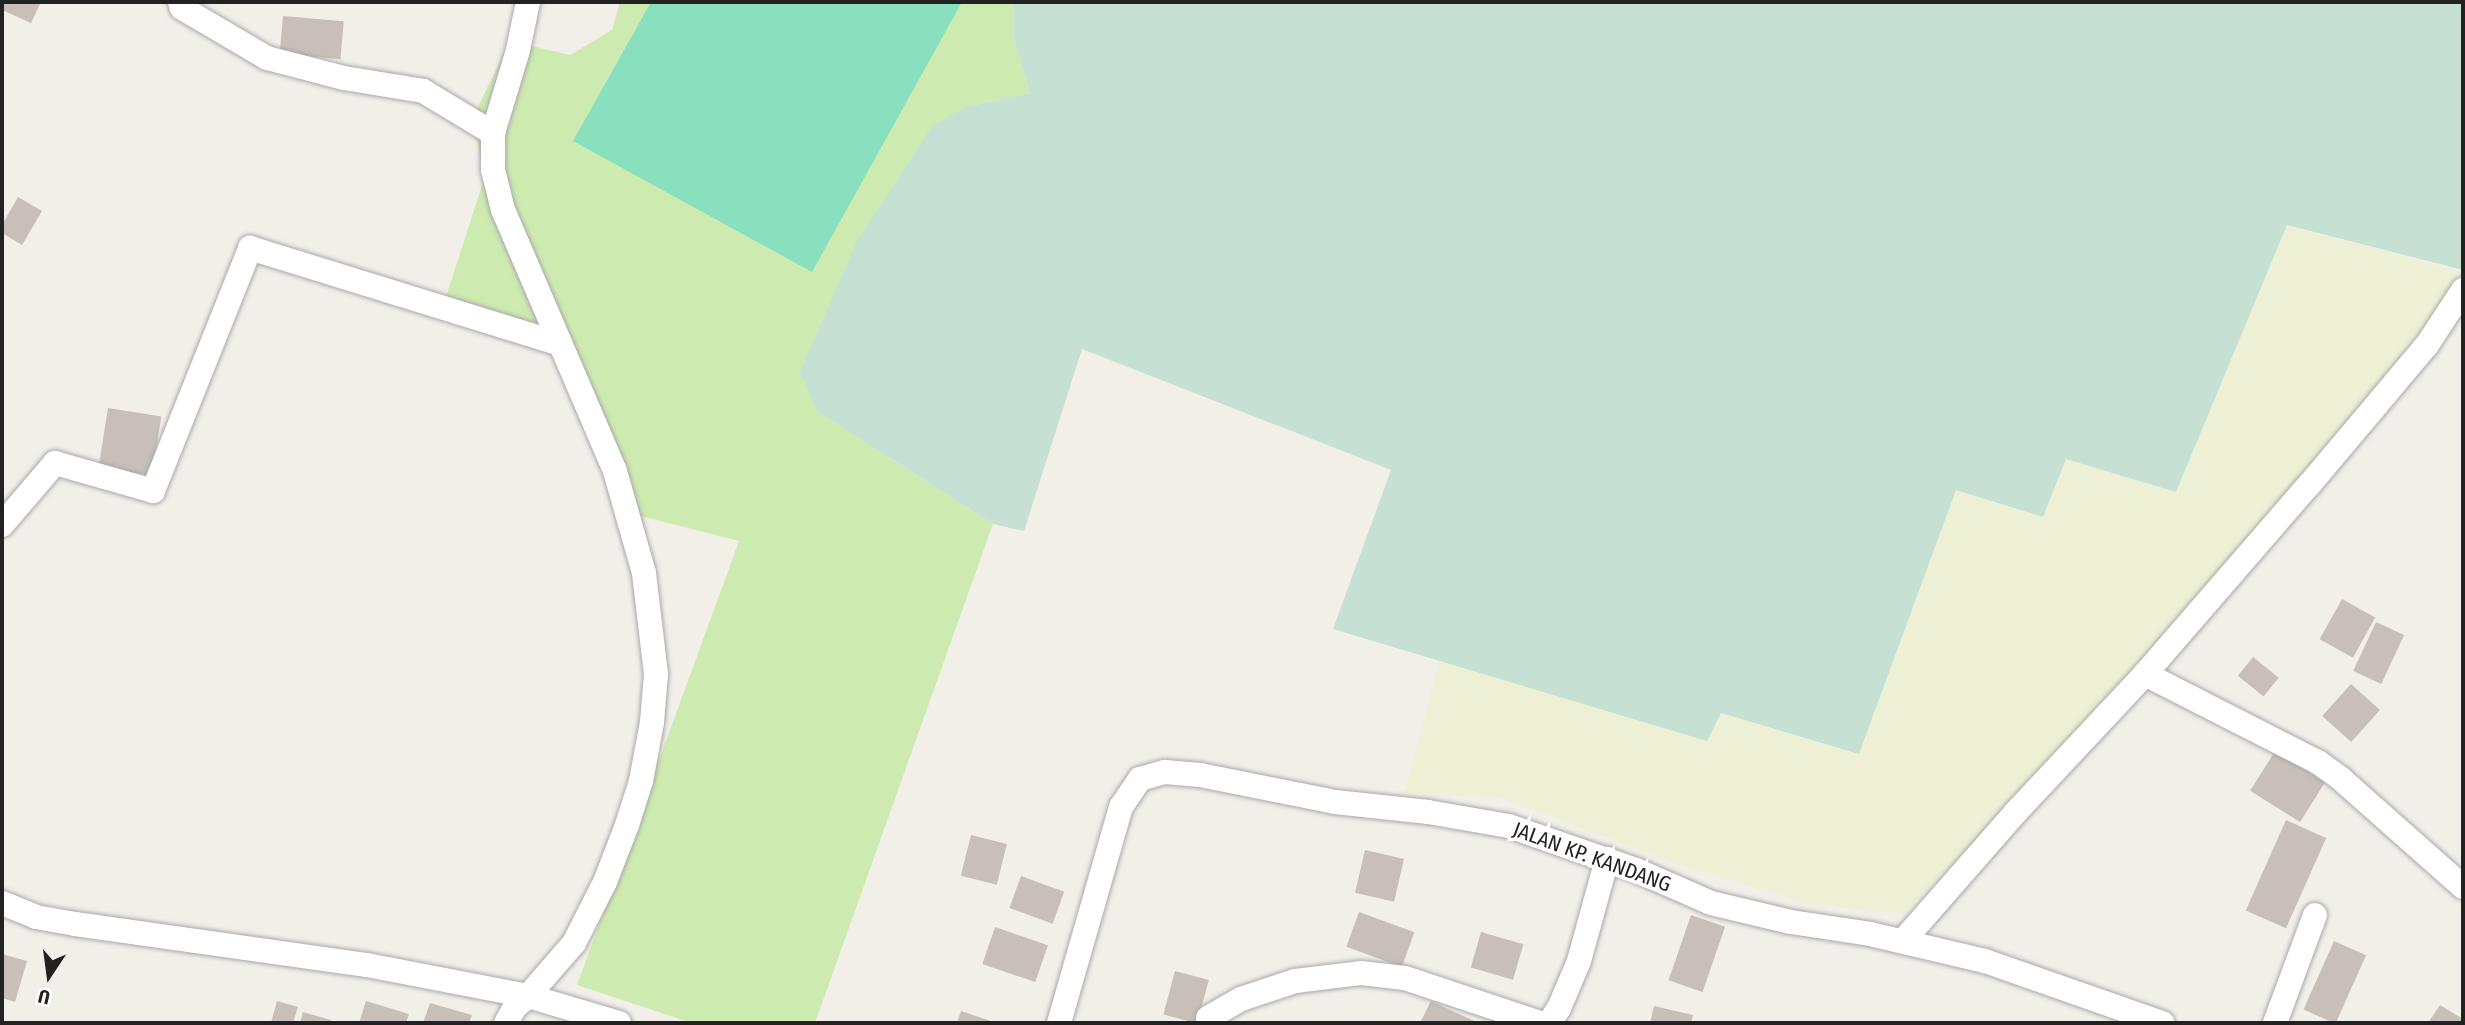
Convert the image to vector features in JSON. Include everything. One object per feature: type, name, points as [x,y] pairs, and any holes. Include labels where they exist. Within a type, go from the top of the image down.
[{"type":"street","points":[[180,2],[182,8],[267,58],[344,78],[423,91],[493,132]]},
{"type":"street","points":[[506,1023],[514,1007],[528,996],[574,943],[605,882],[641,780],[652,722],[656,674],[644,573],[627,510],[597,426],[503,210],[493,170],[493,132],[518,50],[528,2]]},
{"type":"street","points":[[2,525],[55,463],[153,491],[250,248],[561,344]]},
{"type":"street","points":[[1903,941],[2015,812],[2145,674],[2427,345],[2463,290]]},
{"type":"street","points":[[2145,674],[2318,762],[2341,779],[2463,887]]},
{"type":"street","name":"JALAN KP. KANDANG","points":[[1059,1023],[1121,807],[1140,779],[1152,774],[1200,775],[1335,802],[1475,819],[1521,830],[1608,859],[1725,906],[1791,922],[1903,941],[1985,961],[2162,1023]]},
{"type":"street","points":[[1549,1023],[1559,1008],[1579,961],[1608,859]]},
{"type":"street","points":[[2,903],[36,917],[75,924],[367,965],[528,996],[618,1023]]},
{"type":"street","points":[[2275,1023],[2315,915]]},
{"type":"street","points":[[1208,1018],[1241,999],[1295,981],[1361,973],[1405,978],[1540,1023]]},
{"type":"green space","points":[[620,2],[1013,2],[1014,40],[1030,93],[966,107],[818,412],[993,524],[815,1023],[692,1023],[577,985],[739,541],[629,513],[552,353],[444,303],[484,179],[473,117],[510,41],[570,55],[612,30]]},
{"type":"green space","points":[[651,2],[962,2],[812,272],[573,141]]},
{"type":"green space","points":[[1013,2],[2463,2],[2463,270],[2287,225],[2176,492],[2066,459],[2043,517],[1956,490],[1859,754],[1721,713],[1707,741],[1333,629],[1391,470],[1082,349],[1024,531],[993,524],[818,412],[800,372],[856,243],[932,126],[966,107],[1030,93],[1014,40]]},
{"type":"green space","points":[[2287,225],[2463,272],[2283,513],[2245,538],[2092,720],[1903,914],[1806,903],[1674,863],[1500,797],[1405,793],[1439,660],[1707,740],[1720,713],[1859,754],[1956,490],[2042,517],[2066,458],[2236,343]]},
{"type":"building","points":[[2,2],[41,2],[31,23],[2,10]]},
{"type":"building","points":[[283,16],[344,21],[340,59],[280,54]]},
{"type":"building","points":[[18,197],[42,211],[22,245],[2,233],[2,225]]},
{"type":"building","points":[[108,408],[161,416],[152,476],[99,467]]},
{"type":"building","points":[[2342,599],[2375,617],[2353,658],[2320,639]]},
{"type":"building","points":[[2376,622],[2404,635],[2381,684],[2353,671]]},
{"type":"building","points":[[2253,657],[2279,678],[2264,696],[2238,676]]},
{"type":"building","points":[[2351,684],[2380,710],[2351,742],[2322,716]]},
{"type":"building","points":[[2275,751],[2325,782],[2300,822],[2250,791]]},
{"type":"building","points":[[2286,820],[2326,838],[2286,928],[2246,910]]},
{"type":"building","points":[[971,835],[1007,844],[997,885],[961,876]]},
{"type":"building","points":[[1365,850],[1404,859],[1394,902],[1355,893]]},
{"type":"building","points":[[1021,876],[1064,892],[1053,924],[1009,908]]},
{"type":"building","points":[[1359,912],[1414,932],[1402,967],[1346,947]]},
{"type":"building","points":[[1691,915],[1725,927],[1703,992],[1669,980]]},
{"type":"building","points":[[995,927],[1048,945],[1035,982],[982,964]]},
{"type":"building","points":[[1481,932],[1523,944],[1513,980],[1471,968]]},
{"type":"building","points":[[2334,941],[2366,955],[2336,1023],[2303,1010]]},
{"type":"building","points":[[2,954],[27,961],[15,1002],[2,998]]},
{"type":"building","points":[[1175,971],[1209,980],[1197,1023],[1163,1014]]},
{"type":"building","points":[[277,1001],[298,1007],[293,1023],[271,1023]]},
{"type":"building","points":[[366,1001],[409,1014],[406,1023],[359,1023]]},
{"type":"building","points":[[1431,1001],[1474,1021],[1420,1023]]},
{"type":"building","points":[[430,1003],[472,1015],[469,1023],[423,1023]]},
{"type":"building","points":[[2440,1005],[2463,1019],[2463,1023],[2428,1023]]},
{"type":"building","points":[[1654,1006],[1693,1015],[1691,1023],[1650,1023]]},
{"type":"building","points":[[961,1011],[997,1023],[957,1023]]},
{"type":"building","points":[[303,1012],[331,1020],[330,1023],[300,1023]]}]
